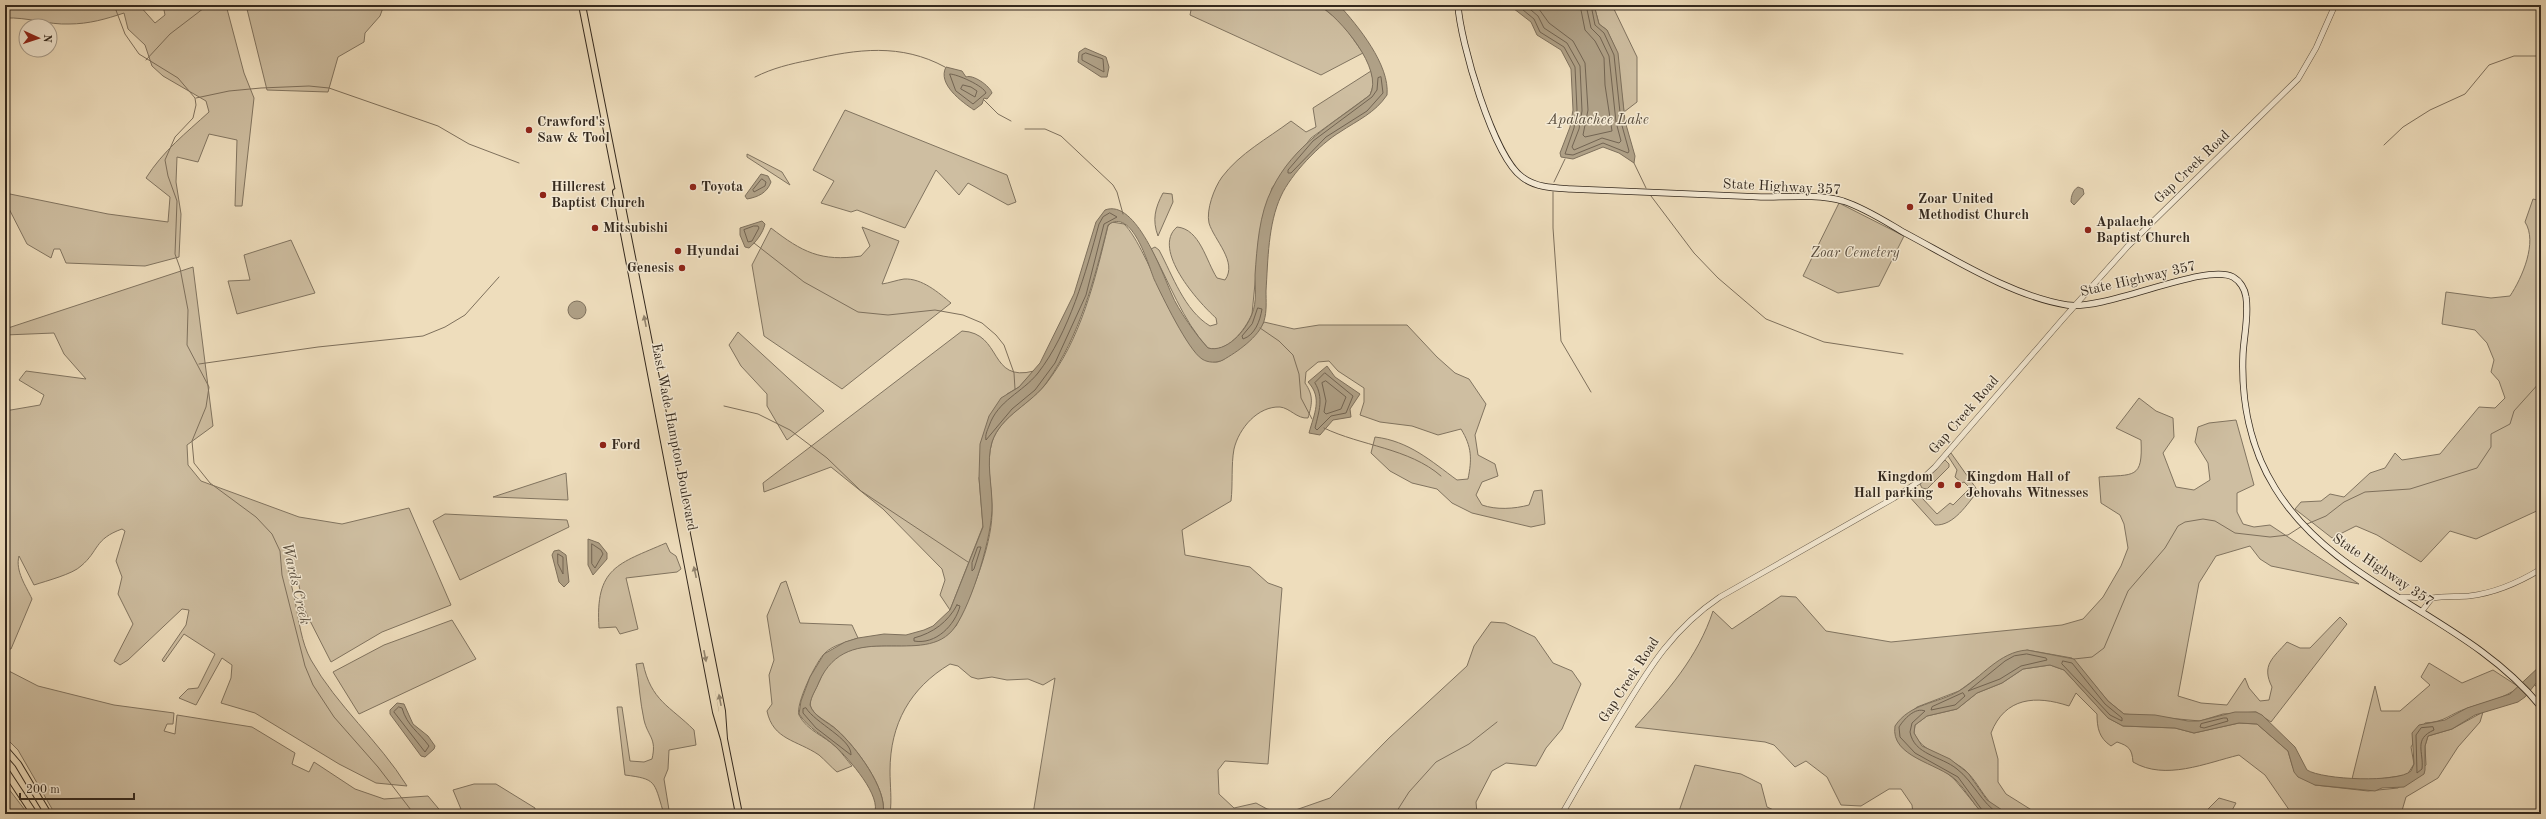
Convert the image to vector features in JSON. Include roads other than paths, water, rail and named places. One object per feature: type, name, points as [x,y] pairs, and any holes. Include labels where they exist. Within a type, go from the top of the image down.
[{"type":"main road","name":"East Wade Hampton Boulevard","points":[[582,5],[635,286],[739,814]]},
{"type":"main road","name":"State Highway 357","points":[[1458,5],[1464,48],[1487,112],[1508,162],[1527,181],[1554,188],[1842,201],[1993,279],[2043,299],[2074,305],[2100,302],[2213,273],[2226,274],[2237,279],[2245,290],[2246,300],[2243,362],[2246,402],[2252,433],[2265,470],[2282,500],[2312,536],[2341,559],[2401,597],[2502,666],[2541,707]]},
{"type":"main road","points":[[5,749],[18,764],[48,814]]},
{"type":"main road","points":[[5,770],[34,814]]},
{"type":"street","name":"Gap Creek Road","points":[[1562,814],[1649,667],[1684,625],[1720,596],[1921,480],[1953,448],[2074,305],[2143,230],[2298,79],[2322,36],[2335,5]]},
{"type":"street","points":[[2401,597],[2432,598],[2471,596],[2515,584],[2541,569]]},
{"type":"street","points":[[2422,611],[2432,598]]},
{"type":"water","points":[[1319,5],[1339,5],[1355,24],[1378,59],[1387,83],[1387,95],[1372,111],[1332,137],[1315,152],[1292,178],[1281,196],[1273,218],[1269,242],[1266,314],[1257,333],[1235,353],[1223,360],[1212,362],[1202,359],[1196,354],[1176,322],[1154,279],[1143,251],[1132,230],[1124,224],[1117,222],[1108,225],[1085,307],[1059,364],[1041,390],[1002,424],[992,442],[989,457],[992,505],[989,533],[980,568],[962,616],[955,627],[942,639],[925,644],[867,647],[848,652],[832,662],[819,682],[812,696],[810,705],[818,716],[844,737],[869,769],[880,793],[883,804],[883,814],[874,814],[874,798],[863,778],[836,747],[812,728],[799,714],[801,701],[810,677],[824,654],[845,642],[858,638],[884,634],[906,635],[924,630],[933,626],[950,610],[983,527],[979,478],[980,444],[989,416],[1001,398],[1019,387],[1040,363],[1074,294],[1096,222],[1105,210],[1116,209],[1127,215],[1137,226],[1147,240],[1178,307],[1208,348],[1215,349],[1222,347],[1240,334],[1249,321],[1255,305],[1255,275],[1259,231],[1264,209],[1272,189],[1291,159],[1315,136],[1370,95],[1373,84],[1371,72],[1366,59],[1358,45],[1338,21]]},
{"type":"water","name":"Apalachee Lake","points":[[1509,5],[1594,5],[1599,24],[1607,30],[1618,53],[1625,121],[1635,156],[1634,163],[1619,153],[1603,147],[1573,159],[1561,157],[1560,153],[1570,127],[1573,110],[1571,69],[1561,50],[1537,35],[1531,22]]},
{"type":"water","points":[[1085,48],[1106,57],[1109,67],[1107,77],[1101,77],[1078,62],[1079,52]]},
{"type":"water","points":[[946,67],[962,71],[966,77],[973,77],[981,81],[991,90],[992,93],[987,99],[984,98],[982,104],[974,110],[957,97],[948,86],[944,73]]},
{"type":"water","points":[[761,174],[768,176],[771,182],[769,186],[762,194],[747,199],[745,196]]},
{"type":"water","points":[[2078,187],[2083,189],[2084,194],[2074,205],[2071,202],[2071,198],[2074,191]]},
{"type":"water","points":[[762,221],[765,224],[763,231],[749,248],[745,247],[740,235],[740,228]]},
{"type":"water","points":[[577,301],[583,304],[586,310],[583,316],[577,319],[571,316],[568,310],[571,304]]},
{"type":"water","points":[[1327,366],[1335,377],[1360,394],[1350,409],[1351,417],[1333,420],[1320,435],[1309,433],[1315,413],[1316,400],[1313,388],[1308,382]]},
{"type":"water","points":[[588,539],[599,543],[607,553],[607,559],[593,575],[588,565]]},
{"type":"water","points":[[559,550],[566,555],[569,582],[564,587],[559,582],[552,555],[554,551]]},
{"type":"water","points":[[2027,650],[2074,659],[2108,701],[2124,714],[2155,715],[2188,721],[2199,721],[2235,712],[2256,712],[2262,715],[2295,747],[2307,770],[2328,776],[2360,779],[2392,777],[2403,775],[2411,771],[2414,764],[2412,733],[2419,725],[2445,720],[2467,708],[2510,694],[2541,665],[2541,677],[2525,697],[2518,702],[2475,715],[2452,729],[2428,736],[2425,746],[2424,774],[2404,787],[2382,788],[2375,791],[2315,785],[2298,777],[2294,772],[2288,751],[2257,724],[2239,723],[2194,733],[2175,728],[2123,726],[2108,718],[2064,670],[2050,665],[2023,669],[2002,683],[1977,693],[1957,709],[1927,716],[1915,725],[1914,733],[1922,746],[1950,759],[1968,773],[1987,800],[2008,814],[1983,814],[1956,780],[1948,774],[1907,752],[1900,745],[1895,737],[1895,726],[1901,718],[1916,708],[1959,691],[1999,660],[2008,655]]},
{"type":"water","points":[[397,703],[404,704],[413,724],[428,736],[435,746],[434,749],[425,757],[421,756],[390,714],[390,710]]},
{"type":"waterway","name":"Wards Creek","points":[[114,5],[125,34],[139,54],[178,78],[195,98],[196,105],[193,118],[175,137],[165,160],[168,176],[177,201],[175,254],[180,268],[188,310],[187,345],[209,387],[206,407],[192,441],[194,463],[210,483],[256,517],[272,534],[280,551],[282,575],[305,666],[313,685],[334,717],[378,767],[414,814]]},
{"type":"waterway","points":[[146,60],[170,34],[208,5]]},
{"type":"waterway","points":[[755,77],[768,71],[827,56],[879,50],[912,54],[928,59],[945,67]]},
{"type":"waterway","points":[[2384,145],[2403,127],[2430,110],[2465,94],[2489,65],[2514,56],[2541,56]]},
{"type":"waterway","points":[[196,98],[229,91],[261,88],[309,86],[329,88],[438,126],[469,144],[519,163]]},
{"type":"waterway","points":[[984,100],[998,114],[1011,121]]},
{"type":"waterway","points":[[1025,129],[1045,129],[1061,136],[1113,185],[1117,192],[1123,214]]},
{"type":"waterway","points":[[1554,182],[1565,159]]},
{"type":"waterway","points":[[1634,163],[1646,188]]},
{"type":"waterway","points":[[1553,192],[1553,228],[1561,341],[1591,392]]},
{"type":"waterway","points":[[1651,196],[1694,253],[1718,278],[1766,319],[1824,342],[1903,354]]},
{"type":"waterway","points":[[754,243],[804,282],[858,312],[888,315],[935,310],[963,315],[982,323],[996,335],[1004,345],[1014,373],[1015,389]]},
{"type":"waterway","points":[[199,364],[318,347],[423,336],[445,327],[465,315],[499,277]]},
{"type":"waterway","points":[[1260,328],[1279,341],[1293,355],[1299,374],[1301,398],[1312,419]]},
{"type":"waterway","points":[[2307,524],[2326,516],[2344,502],[2365,492],[2410,489],[2477,468],[2491,447],[2491,434],[2510,424],[2514,411],[2541,381]]},
{"type":"waterway","points":[[724,406],[758,414],[790,430],[827,458],[861,491],[968,562]]},
{"type":"waterway","points":[[1324,428],[1353,439],[1400,453],[1414,459],[1441,476]]},
{"type":"waterway","points":[[2074,659],[2092,657],[2104,648],[2128,591],[2165,548],[2178,526],[2185,522],[2203,519],[2215,521],[2235,533],[2270,537],[2288,535],[2302,526]]},
{"type":"waterway","points":[[2535,685],[2541,693]]},
{"type":"waterway","points":[[1395,814],[1409,792],[1436,762],[1469,744],[1497,722]]},
{"type":"place","name":"Crawford's Saw & Tool","points":[[529,130]]},
{"type":"place","name":"Toyota","points":[[693,187]]},
{"type":"place","name":"Hillcrest Baptist Church","points":[[543,195]]},
{"type":"place","name":"Zoar United Methodist Church","points":[[1910,207]]},
{"type":"place","name":"Mitsubishi","points":[[595,228]]},
{"type":"place","name":"Apalache Baptist Church","points":[[2088,230]]},
{"type":"place","name":"Hyundai","points":[[678,251]]},
{"type":"place","name":"Genesis","points":[[682,268]]},
{"type":"place","name":"Ford","points":[[603,445]]},
{"type":"place","name":"Kingdom Hall parking","points":[[1941,485]]},
{"type":"place","name":"Kingdom Hall of Jehovahs Witnesses","points":[[1958,485]]},
{"type":"park label","name":"Zoar Cemetery","points":[[1855,253]]}]
